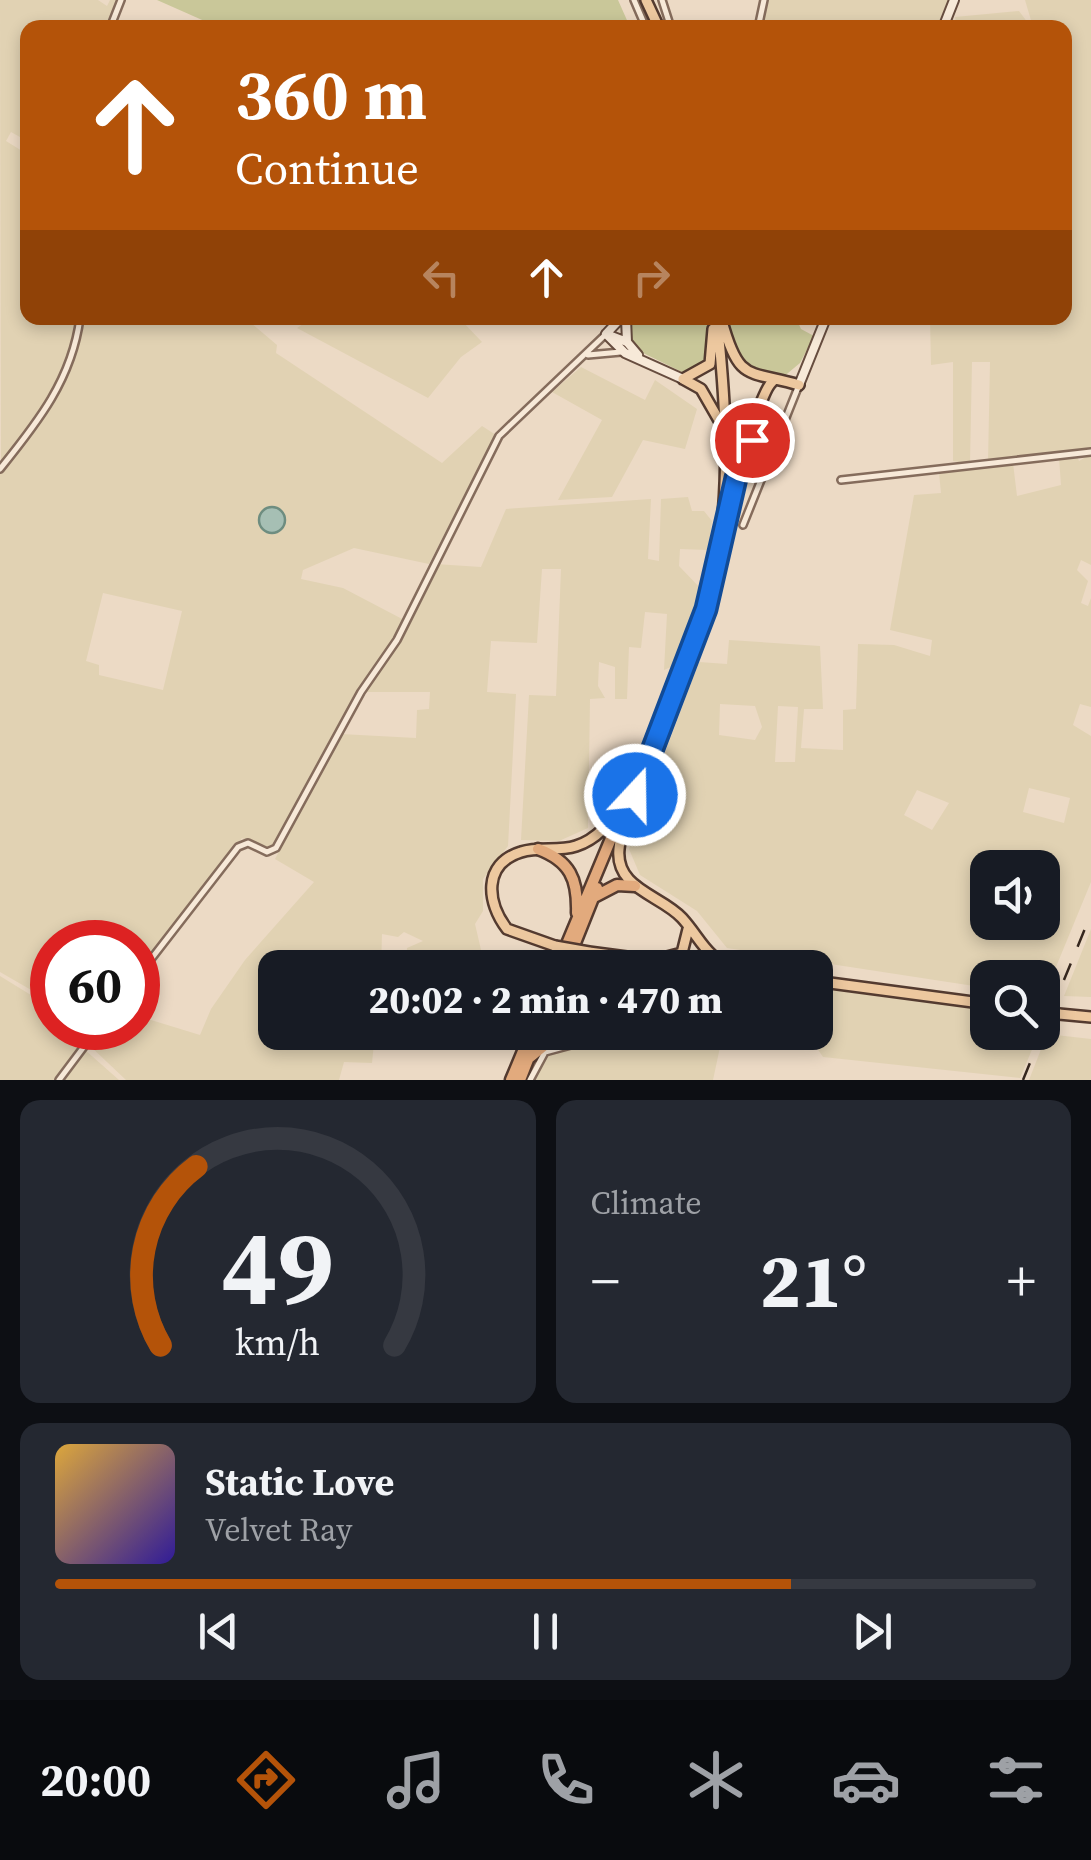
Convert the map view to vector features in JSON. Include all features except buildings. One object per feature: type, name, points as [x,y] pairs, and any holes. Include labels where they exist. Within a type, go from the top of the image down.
[{"type":"highway","points":[[573,950],[632,794]]},
{"type":"highway","points":[[564,950],[632,794]]},
{"type":"highway","points":[[538,849],[568,867],[576,881],[577,918]]},
{"type":"highway","points":[[594,898],[616,885],[635,886]]},
{"type":"highway","points":[[512,1080],[524,1050]]},
{"type":"highway","points":[[520,1080],[531,1050]]},
{"type":"highway","points":[[528,1058],[539,1050]]},
{"type":"main road","points":[[616,325],[606,334],[701,389],[721,419],[729,456]]},
{"type":"main road","points":[[624,325],[626,348]]},
{"type":"main road","points":[[683,379],[710,364],[717,325]]},
{"type":"main road","points":[[719,325],[729,456],[725,523]]},
{"type":"main road","points":[[721,325],[740,366],[772,382],[799,385],[823,325]]},
{"type":"main road","points":[[706,950],[678,914],[635,886],[624,873],[619,849],[632,794],[706,609],[725,523],[756,427],[760,398],[772,382]]},
{"type":"main road","points":[[578,950],[507,929],[490,894],[499,866],[510,856],[538,849],[561,849],[593,838],[632,794]]},
{"type":"main road","points":[[682,950],[688,927]]},
{"type":"main road","points":[[833,984],[970,1002]]},
{"type":"main road","points":[[1060,1014],[1091,1018]]},
{"type":"street","points":[[0,469],[37,425],[70,366],[79,325]]},
{"type":"street","points":[[160,948],[238,847],[248,843],[267,852],[276,848],[361,692],[398,640],[499,436],[606,334]]},
{"type":"street","points":[[581,358],[626,348]]},
{"type":"street","points":[[743,525],[799,385]]},
{"type":"street","points":[[840,480],[1091,452]]},
{"type":"street","points":[[59,1080],[82,1050]]},
{"type":"street","points":[[530,1080],[545,1052],[552,1050]]},
{"type":"shaded area","points":[[0,0],[98,0],[107,6],[110,0],[119,0],[109,20],[20,20],[20,137],[11,132],[6,141],[20,150],[20,325],[77,325],[70,359],[39,415],[1,464]]},
{"type":"shaded area","points":[[157,0],[618,0],[627,20],[202,20]]},
{"type":"shaded area","points":[[764,0],[948,0],[940,20],[760,20]]},
{"type":"shaded area","points":[[1025,0],[1091,0],[1091,449],[988,463],[990,362],[972,362],[970,464],[953,461],[953,362],[931,365],[930,325],[1072,325],[1072,20],[1031,20]]},
{"type":"shaded area","points":[[1019,11],[1026,20],[956,20],[955,17]]},
{"type":"shaded area","points":[[79,325],[253,325],[277,345],[276,353],[442,463],[482,426],[496,435],[429,564],[354,548],[303,570],[301,579],[343,588],[406,621],[355,695],[276,846],[267,850],[242,838],[160,944],[160,920],[30,920],[30,989],[0,972],[0,469],[41,416],[72,360]],"holes":[[[103,593],[182,611],[163,690],[99,675],[99,665],[86,661]]]},
{"type":"shaded area","points":[[466,325],[482,342],[461,357],[428,398],[297,328]]},
{"type":"shaded area","points":[[626,325],[709,325],[711,353],[706,367],[684,373],[635,349]]},
{"type":"shaded area","points":[[727,325],[799,325],[814,336],[800,363],[782,378],[748,368],[731,343]]},
{"type":"shaded area","points":[[581,367],[645,400],[655,380],[697,409],[685,449],[643,440],[612,497],[558,500],[602,420],[552,392]]},
{"type":"shaded area","points":[[1091,454],[1091,565],[1081,560],[1077,570],[1088,581],[1081,603],[1088,606],[1091,598],[1091,707],[1080,704],[1073,725],[1091,736],[1091,882],[1059,960],[970,960],[970,985],[833,964],[833,950],[727,948],[697,911],[640,875],[629,849],[699,662],[727,664],[729,640],[820,646],[823,709],[804,709],[801,748],[843,750],[843,710],[856,709],[858,644],[894,645],[930,656],[932,640],[890,630],[914,495],[941,493],[939,473],[1013,463],[1017,496],[1061,485],[1059,458],[1077,456],[1079,461]],"holes":[[[720,704],[755,706],[762,727],[755,740],[719,735]],[[778,706],[798,707],[795,762],[775,762]],[[1029,788],[1070,798],[1064,823],[1023,812]],[[917,790],[949,803],[932,830],[904,815]]]},
{"type":"shaded area","points":[[688,497],[692,511],[704,511],[712,521],[708,550],[680,549],[679,566],[704,592],[678,664],[664,670],[667,614],[645,612],[641,648],[629,647],[627,699],[615,699],[615,667],[599,662],[598,686],[605,698],[590,699],[588,828],[559,841],[521,840],[529,695],[556,696],[561,569],[542,569],[537,643],[491,641],[487,692],[516,694],[508,846],[483,879],[483,911],[475,924],[481,950],[407,950],[423,941],[404,932],[398,937],[382,934],[382,950],[258,950],[258,1050],[373,1050],[372,1063],[344,1062],[339,1080],[126,1080],[94,1050],[160,1050],[160,1023],[200,1035],[211,1009],[245,960],[314,882],[275,859],[341,734],[416,738],[417,710],[429,709],[430,692],[364,692],[402,637],[435,564],[481,567],[506,509],[651,499],[648,559],[659,561],[661,499]]},
{"type":"shaded area","points":[[272,507],[281,511],[285,520],[281,529],[272,533],[263,529],[259,520],[263,511]]},
{"type":"shaded area","points":[[1091,929],[1091,997],[1064,996]]},
{"type":"shaded area","points":[[0,976],[30,994],[30,1050],[79,1050],[57,1080],[0,1080]]},
{"type":"shaded area","points":[[833,990],[970,1008],[970,1050],[1032,1050],[1020,1078],[823,1057],[818,1050],[833,1050]]},
{"type":"shaded area","points":[[1060,1035],[1091,1039],[1091,1080],[1029,1080],[1041,1050],[1060,1050]]},
{"type":"shaded area","points":[[85,1050],[119,1080],[61,1080]]},
{"type":"shaded area","points":[[560,1050],[719,1050],[713,1080],[532,1080],[547,1054]]},
{"type":"railway","points":[[1023,1080],[1091,914]]},
{"type":"route","points":[[635,795],[706,609],[736,478],[752,440]]}]
